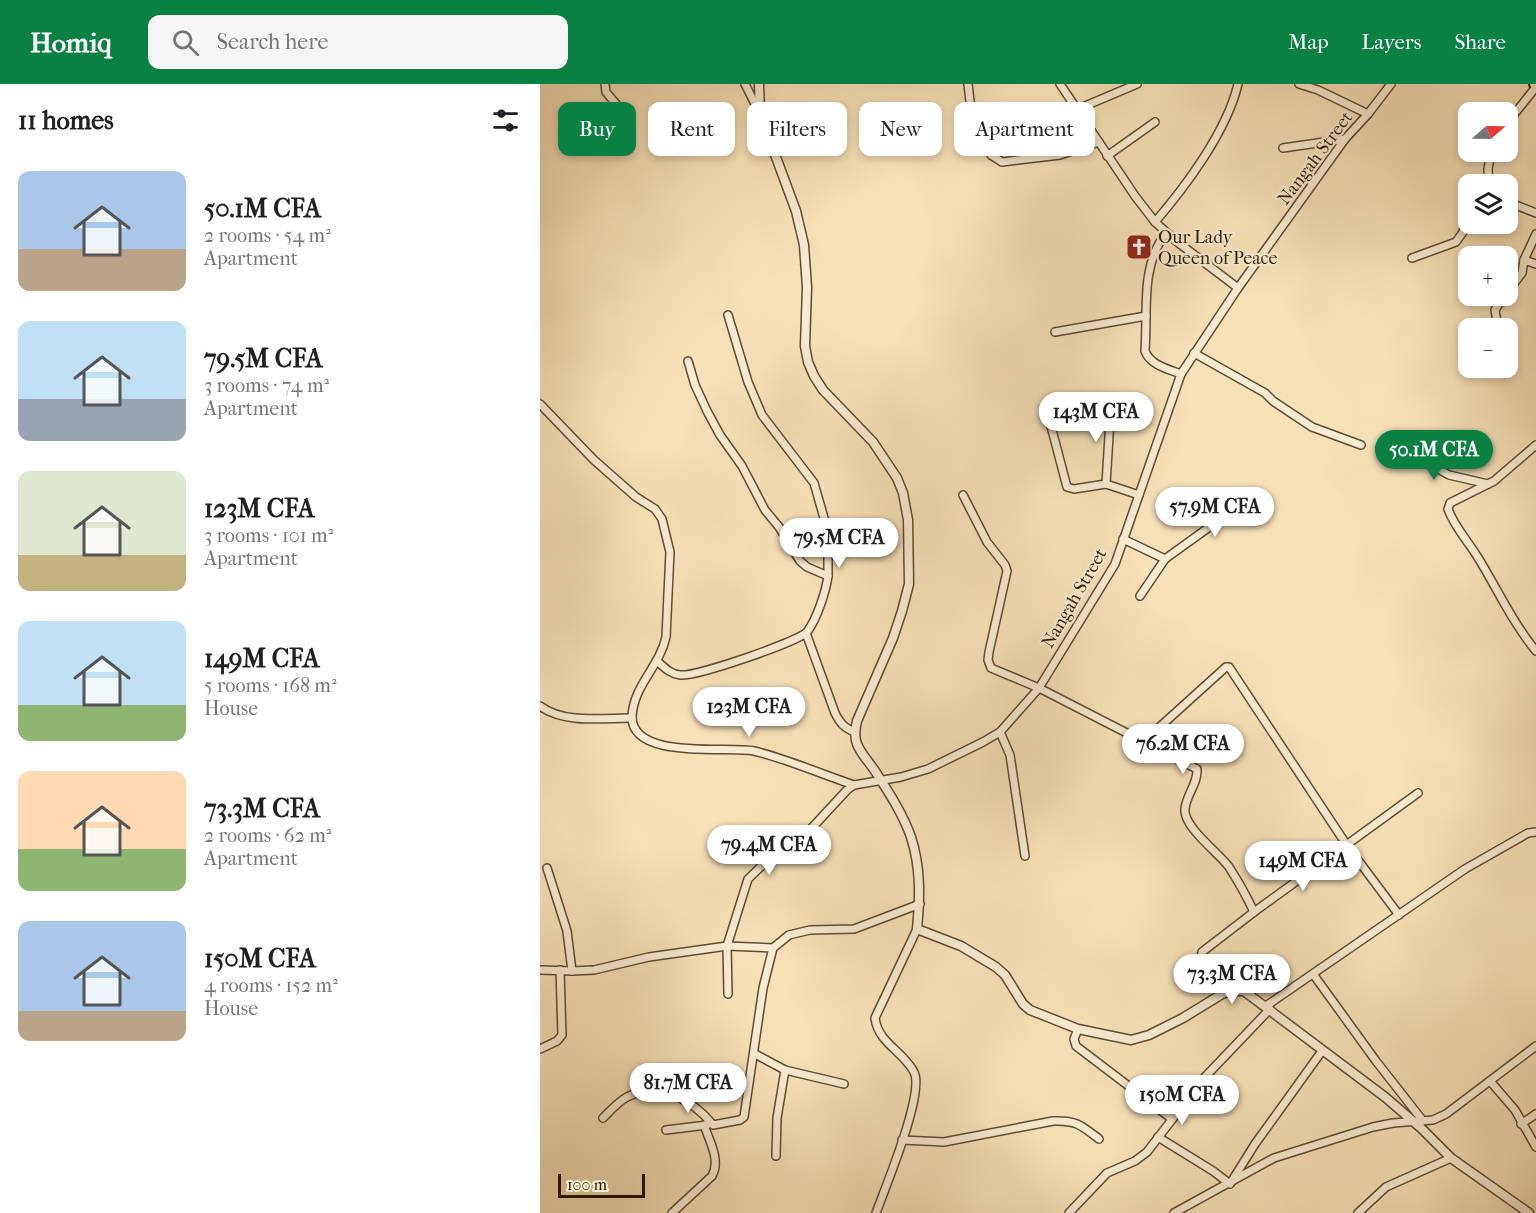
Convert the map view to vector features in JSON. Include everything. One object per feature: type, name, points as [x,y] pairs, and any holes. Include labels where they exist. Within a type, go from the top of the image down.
[{"type":"street","points":[[605,84],[606,92],[616,102]]},
{"type":"street","points":[[968,84],[971,110],[991,155],[1002,162],[1060,155],[1099,142]]},
{"type":"street","points":[[1060,84],[1073,102]]},
{"type":"street","points":[[1095,102],[1137,84]]},
{"type":"street","points":[[1155,222],[1177,196],[1220,130],[1238,84]]},
{"type":"street","points":[[1299,84],[1319,87],[1368,114]]},
{"type":"street","name":"Nangah Street","points":[[854,785],[901,777],[928,769],[955,757],[1000,732],[1038,688],[1110,572],[1181,374],[1238,288],[1345,139],[1391,84]]},
{"type":"street","points":[[1518,109],[1536,85]]},
{"type":"street","points":[[746,86],[755,90],[759,86]]},
{"type":"street","points":[[746,86],[754,102]]},
{"type":"street","points":[[759,86],[760,102]]},
{"type":"street","points":[[1107,156],[1155,122]]},
{"type":"street","points":[[1095,136],[1134,196],[1155,222],[1238,288]]},
{"type":"street","points":[[1283,148],[1345,139]]},
{"type":"street","points":[[776,156],[796,211],[804,245],[807,287],[805,346],[808,362],[823,390],[873,442],[897,478],[903,493],[908,520],[909,584],[893,638],[857,721],[855,732],[856,742],[861,752],[880,779],[910,836],[919,877],[920,904],[917,929],[875,1018],[881,1036],[910,1065],[916,1076],[914,1106],[876,1213]]},
{"type":"street","points":[[1518,206],[1536,213]]},
{"type":"street","points":[[1166,233],[1153,252],[1146,293],[1145,351],[1148,358],[1181,374]]},
{"type":"street","points":[[1412,258],[1456,242],[1462,234]]},
{"type":"street","points":[[1518,278],[1536,234]]},
{"type":"street","points":[[1524,260],[1536,264]]},
{"type":"street","points":[[657,661],[678,675],[705,672],[756,654],[806,633],[824,597],[828,576],[828,532],[814,483],[762,415],[748,382],[728,315]]},
{"type":"street","points":[[1055,332],[1146,316]]},
{"type":"street","points":[[1194,353],[1265,393],[1312,427],[1361,445]]},
{"type":"street","points":[[688,361],[695,385],[707,411],[720,435],[742,466],[765,510],[779,527],[800,561],[807,567],[828,576]]},
{"type":"street","points":[[540,404],[594,460],[636,497],[655,509],[662,519],[670,552],[666,638],[663,650],[635,696],[632,718],[634,727],[642,737],[663,746],[681,749],[736,748],[756,752],[854,785]]},
{"type":"street","points":[[1106,484],[1111,404]]},
{"type":"street","points":[[1047,411],[1067,487],[1074,489],[1106,484],[1139,495]]},
{"type":"street","points":[[1536,445],[1488,484],[1450,503],[1448,509],[1512,618],[1536,651]]},
{"type":"street","points":[[1388,447],[1410,453],[1449,475],[1488,484]]},
{"type":"street","points":[[963,495],[976,523],[1007,571],[988,660],[992,668],[1038,688],[1197,769],[1197,777],[1185,809],[1187,818],[1193,828],[1228,866],[1254,912]]},
{"type":"street","points":[[1140,596],[1165,559],[1251,497]]},
{"type":"street","points":[[1123,539],[1165,559]]},
{"type":"street","points":[[806,633],[840,723],[846,729],[855,732]]},
{"type":"street","points":[[1143,742],[1226,667],[1229,667],[1346,844],[1399,915]]},
{"type":"street","points":[[540,706],[549,713],[561,716],[632,718]]},
{"type":"street","points":[[1000,732],[1010,755],[1025,856]]},
{"type":"street","points":[[728,994],[727,946],[748,879],[775,853],[809,831],[854,785]]},
{"type":"street","points":[[1418,793],[1254,912],[1203,952],[1201,958],[1203,963],[1268,1008],[1385,1097],[1450,1158],[1529,1213]]},
{"type":"street","points":[[1069,1213],[1107,1173],[1135,1161],[1147,1152],[1217,1063],[1268,1008],[1313,974],[1483,858],[1528,833],[1536,832]]},
{"type":"street","points":[[547,868],[567,932],[572,971]]},
{"type":"street","points":[[666,1130],[713,1125],[740,1120],[744,1117],[764,988],[773,948],[789,935],[810,930],[854,929],[920,904]]},
{"type":"street","points":[[917,929],[980,956],[1005,975],[1023,1004],[1030,1010],[1078,1029],[1131,1040],[1138,1039],[1183,1018],[1222,994],[1244,991]]},
{"type":"street","points":[[540,970],[594,970],[649,957],[727,946],[773,948]]},
{"type":"street","points":[[540,1049],[557,1041],[562,1035],[560,970]]},
{"type":"street","points":[[1313,974],[1423,1121]]},
{"type":"street","points":[[1078,1029],[1074,1039],[1076,1046],[1172,1119]]},
{"type":"street","points":[[1174,1213],[1274,1158],[1373,1127],[1433,1120],[1446,1114],[1536,1046]]},
{"type":"street","points":[[1230,1184],[1254,1144],[1322,1051]]},
{"type":"street","points":[[755,1054],[785,1070],[844,1084]]},
{"type":"street","points":[[776,1156],[777,1118],[785,1070]]},
{"type":"street","points":[[1490,1081],[1515,1110],[1536,1147]]},
{"type":"street","points":[[603,1118],[629,1096],[645,1091],[668,1092],[697,1107],[713,1125]]},
{"type":"street","points":[[1521,1124],[1536,1114]]},
{"type":"street","points":[[902,1140],[944,1142],[1068,1120],[1078,1123],[1099,1139]]},
{"type":"street","points":[[672,1213],[716,1170],[716,1161],[704,1125]]},
{"type":"street","points":[[1158,1137],[1230,1184]]},
{"type":"street","points":[[1358,1213],[1386,1187],[1450,1158]]},
{"type":"place","name":"Our Lady Queen of Peace","points":[[1139,247]]}]
